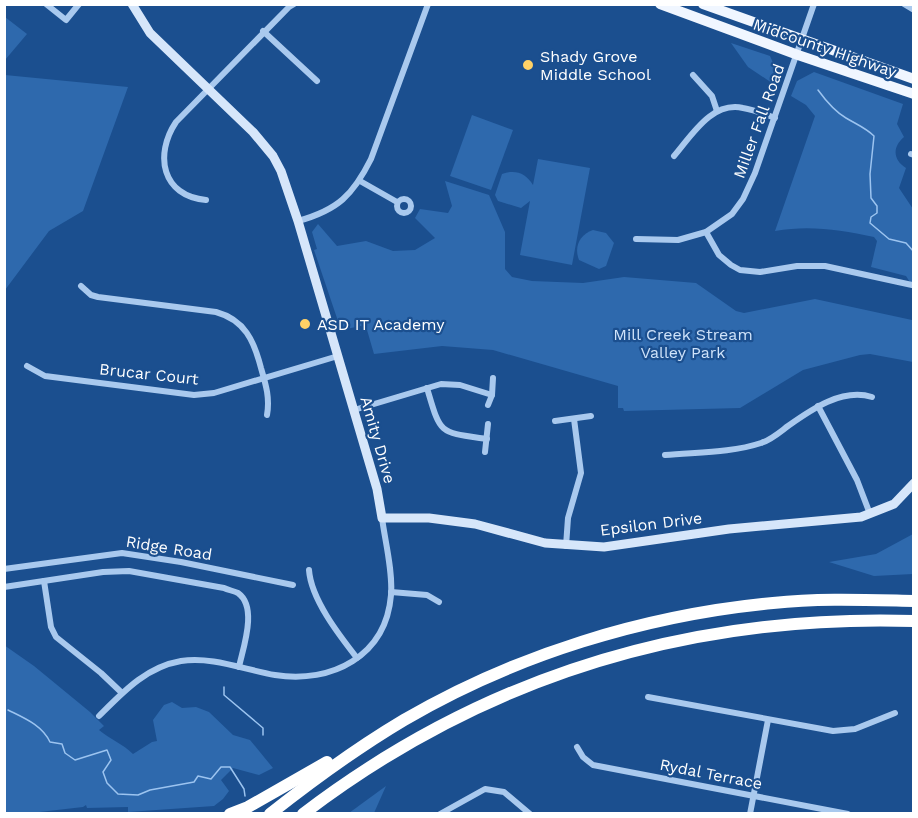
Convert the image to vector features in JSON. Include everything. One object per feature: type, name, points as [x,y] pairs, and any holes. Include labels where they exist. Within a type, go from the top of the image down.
[{"type":"highway","points":[[230,813],[248,807],[404,720],[503,670],[596,639],[652,623],[774,603],[914,601]]},
{"type":"highway","points":[[303,813],[346,781],[401,747],[489,701],[591,662],[670,641],[747,627],[802,622],[914,621]]},
{"type":"highway","points":[[270,813],[336,763],[404,720]]},
{"type":"highway","points":[[312,813],[346,781]]},
{"type":"main road","name":"Midcounty Highway","points":[[660,4],[798,55],[914,94]]},
{"type":"main road","name":"Midcounty Highway","points":[[703,4],[914,79]]},
{"type":"street","points":[[46,4],[66,20],[79,4]]},
{"type":"street","name":"Amity Drive","points":[[99,716],[142,676],[178,662],[205,661],[275,675],[304,677],[335,671],[357,658],[378,634],[385,621],[391,592],[377,489],[285,180],[273,156],[253,132],[150,33],[132,4]]},
{"type":"street","points":[[206,200],[192,199],[178,190],[170,180],[163,156],[168,134],[176,122],[263,31],[294,4]]},
{"type":"street","points":[[298,221],[312,218],[332,208],[349,195],[360,181],[371,159],[428,4]]},
{"type":"street","name":"Miller Fall Road","points":[[636,239],[678,240],[706,232],[732,214],[743,199],[755,173],[814,4]]},
{"type":"street","points":[[904,4],[914,10]]},
{"type":"street","points":[[263,31],[317,81]]},
{"type":"street","points":[[693,75],[712,96],[717,111]]},
{"type":"street","points":[[674,156],[703,122],[717,111],[742,107],[775,118]]},
{"type":"street","points":[[360,181],[397,202]]},
{"type":"street","points":[[706,232],[719,255],[740,270],[760,272],[797,266],[825,266],[912,285]]},
{"type":"street","points":[[81,286],[91,295],[98,297],[225,315],[247,331],[256,349],[269,397],[267,416]]},
{"type":"street","name":"Brucar Court","points":[[27,366],[45,376],[194,395],[214,393],[338,356]]},
{"type":"street","points":[[488,405],[492,395],[493,378]]},
{"type":"street","points":[[354,410],[441,384],[451,383],[492,395]]},
{"type":"street","points":[[427,388],[439,426],[447,432],[488,439]]},
{"type":"street","points":[[665,454],[738,448],[761,443],[818,406],[860,393],[872,397]]},
{"type":"street","points":[[818,406],[857,480],[870,514]]},
{"type":"street","points":[[555,422],[591,416]]},
{"type":"street","points":[[566,546],[568,518],[581,474],[574,419]]},
{"type":"street","points":[[485,453],[488,424]]},
{"type":"street","name":"Epsilon Drive","points":[[382,518],[429,518],[475,524],[545,543],[604,547],[729,529],[850,519],[894,504],[914,483]]},
{"type":"street","name":"Ridge Road","points":[[4,569],[122,553],[210,567],[293,585]]},
{"type":"street","points":[[309,570],[312,588],[344,642],[357,658]]},
{"type":"street","points":[[4,587],[103,572],[129,571],[224,588],[243,598],[248,611],[239,667]]},
{"type":"street","points":[[44,581],[51,627],[56,637],[122,693]]},
{"type":"street","points":[[391,592],[427,595],[439,602]]},
{"type":"street","points":[[648,697],[833,731],[855,729],[895,713]]},
{"type":"street","points":[[750,813],[768,720]]},
{"type":"street","name":"Rydal Terrace","points":[[577,747],[583,757],[593,765],[845,813]]},
{"type":"street","points":[[440,813],[485,789],[504,792],[530,813]]},
{"type":"green space","points":[[5,17],[27,34],[5,60]]},
{"type":"green space","points":[[731,43],[770,56],[778,74],[775,85],[748,67]]},
{"type":"green space","points":[[814,72],[903,104],[897,124],[904,137],[897,145],[896,157],[906,168],[899,188],[913,209],[913,287],[906,276],[871,267],[877,241],[874,237],[825,229],[800,228],[775,231],[815,116],[806,105],[791,96],[797,81]]},
{"type":"green space","points":[[5,75],[128,87],[83,211],[49,231],[5,290]]},
{"type":"green space","points":[[472,115],[513,130],[491,190],[450,176]]},
{"type":"green space","points":[[538,159],[590,168],[572,265],[520,255],[530,201],[521,208],[498,201],[495,195],[502,174],[520,173],[533,185]]},
{"type":"green space","name":"Mill Creek Stream Valley Park","points":[[445,181],[489,195],[505,232],[505,269],[512,277],[532,281],[583,283],[624,277],[696,283],[736,311],[744,313],[815,299],[912,320],[913,318],[913,362],[870,354],[803,370],[740,408],[624,411],[623,408],[618,408],[618,386],[493,350],[442,346],[374,354],[367,330],[361,326],[341,330],[314,250],[317,249],[312,232],[318,224],[337,246],[366,241],[393,251],[415,250],[435,238],[415,218],[420,209],[448,213],[452,206]]},
{"type":"green space","points":[[593,230],[606,233],[614,243],[606,266],[599,269],[579,260],[577,251],[581,238]]},
{"type":"green space","points":[[913,534],[913,574],[874,576],[829,562],[876,554]]},
{"type":"green space","points":[[4,645],[34,666],[90,712],[104,726],[99,730],[133,754],[157,741],[153,720],[164,705],[172,702],[182,708],[196,707],[209,712],[233,735],[250,740],[273,768],[259,775],[233,768],[221,780],[229,791],[214,806],[128,812],[128,807],[87,808],[86,805],[31,813],[5,813]]},
{"type":"green space","points":[[386,786],[374,813],[349,813]]},
{"type":"waterway","points":[[818,90],[838,112],[874,136],[870,174],[871,198],[877,206],[877,213],[871,217],[870,223],[889,239],[906,243],[914,252]]},
{"type":"waterway","points":[[224,687],[224,695],[263,728],[263,735]]},
{"type":"waterway","points":[[8,710],[37,727],[50,742],[62,744],[65,753],[75,760],[107,750],[111,760],[103,772],[107,783],[118,794],[138,795],[150,790],[194,782],[198,776],[211,779],[221,767],[230,767],[244,789],[245,796]]},
{"type":"place","name":"Shady Grove Middle School","points":[[528,65]]},
{"type":"place","name":"ASD IT Academy","points":[[305,324]]}]
